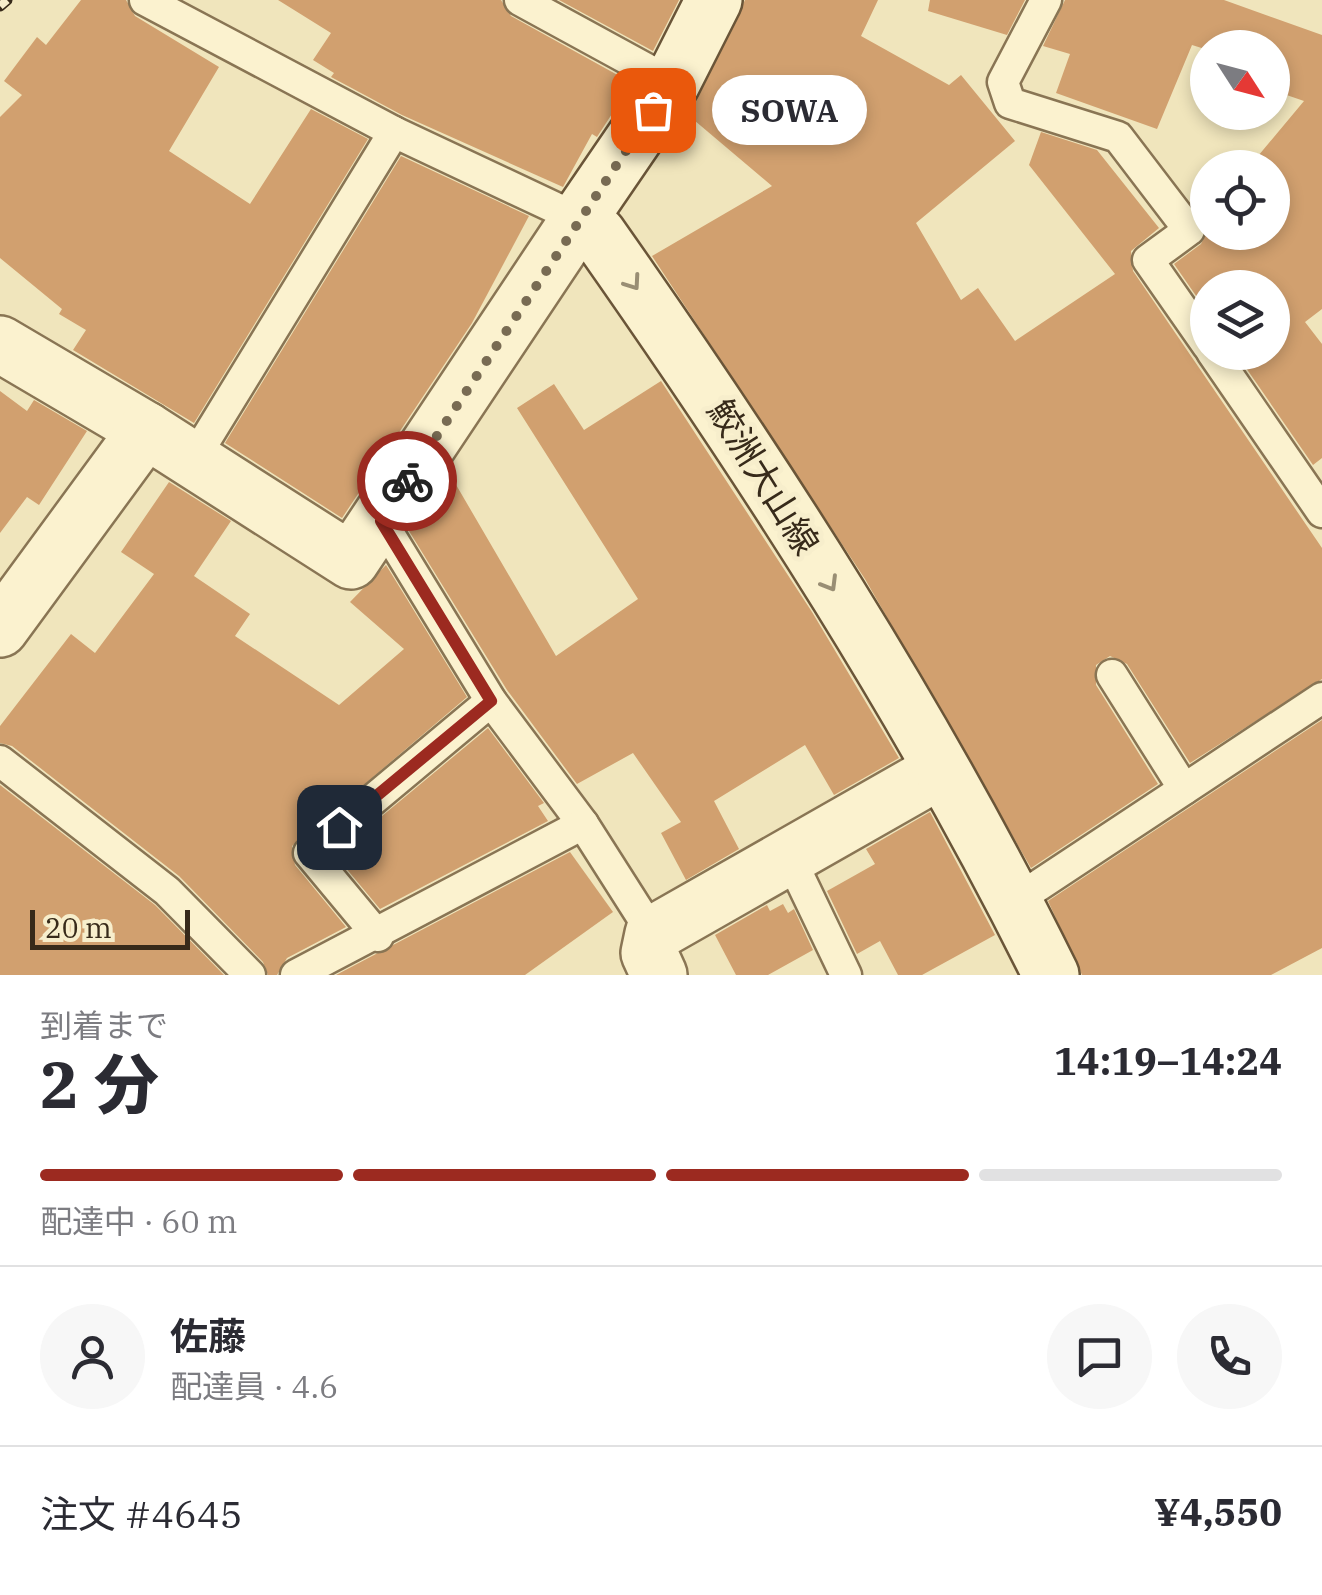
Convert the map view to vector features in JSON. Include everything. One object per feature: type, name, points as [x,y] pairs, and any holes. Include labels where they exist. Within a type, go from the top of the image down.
[{"type":"street","points":[[0,344],[146,430],[350,561],[381,521],[672,83],[714,0]]},
{"type":"street","name":"鮫洲大山線","points":[[579,220],[598,234],[742,439],[941,770],[1015,902],[1050,975]]},
{"type":"street","points":[[0,628],[146,430]]},
{"type":"street","points":[[656,954],[789,856],[941,770]]},
{"type":"lane","points":[[145,0],[394,132],[579,220]]},
{"type":"lane","points":[[520,0],[672,83]]},
{"type":"lane","points":[[1046,0],[1004,82],[1010,102],[1118,137],[1188,230],[1148,260],[1190,320]]},
{"type":"lane","points":[[193,460],[394,132]]},
{"type":"lane","points":[[1224,370],[1322,512]]},
{"type":"lane","points":[[381,521],[491,701],[583,824],[656,954]]},
{"type":"lane","points":[[1112,676],[1184,789]]},
{"type":"lane","points":[[1015,902],[1322,698]]},
{"type":"lane","points":[[378,936],[309,852],[491,701]]},
{"type":"lane","points":[[0,761],[167,891],[250,975]]},
{"type":"lane","points":[[296,975],[378,936],[583,824]]},
{"type":"lane","points":[[789,856],[846,975]]},
{"type":"building","points":[[81,0],[126,0],[135,16],[219,67],[169,151],[250,204],[311,109],[368,139],[194,423],[73,350],[86,330],[59,314],[62,309],[0,258],[0,117],[22,95],[4,81],[37,37],[46,45]]},
{"type":"building","points":[[278,0],[501,0],[511,16],[632,83],[597,137],[592,134],[563,187],[402,115],[331,77],[334,73],[313,60],[331,33]]},
{"type":"building","points":[[559,0],[679,0],[653,51]]},
{"type":"building","points":[[745,0],[878,0],[861,36],[949,85],[961,75],[1015,141],[916,223],[961,300],[978,288],[1015,341],[1115,274],[1029,165],[1041,132],[1097,150],[1159,228],[1131,251],[1133,271],[1190,355],[1190,370],[1201,370],[1322,548],[1322,679],[1190,763],[1127,664],[1110,656],[1096,665],[1096,685],[1158,784],[1031,868],[865,579],[652,256],[772,186],[688,115]]},
{"type":"building","points":[[930,0],[1025,0],[1007,35],[928,11]]},
{"type":"building","points":[[1065,0],[1224,0],[1322,35],[1322,309],[1305,322],[1322,344],[1322,458],[1313,465],[1247,370],[1290,370],[1290,270],[1190,270],[1190,287],[1174,264],[1193,250],[1290,250],[1290,150],[1263,150],[1280,130],[1290,130],[1290,118],[1304,101],[1290,96],[1290,30],[1190,30],[1190,50],[1157,129],[1056,93],[1070,54],[1043,46]]},
{"type":"building","points":[[401,156],[529,216],[472,323],[342,518],[225,443]]},
{"type":"building","points":[[661,381],[812,612],[899,758],[834,795],[805,745],[714,801],[739,849],[686,880],[661,833],[681,822],[633,753],[577,784],[507,690],[409,531],[448,471],[556,656],[638,599],[517,408],[554,384],[584,430]]},
{"type":"building","points":[[0,391],[27,411],[34,400],[87,431],[39,505],[27,497],[0,533]]},
{"type":"building","points":[[169,482],[231,521],[194,576],[250,614],[235,636],[339,705],[404,649],[350,602],[386,565],[467,697],[292,846],[295,865],[346,927],[287,958],[277,975],[268,975],[263,962],[179,876],[12,746],[0,743],[0,726],[71,634],[95,653],[154,574],[121,552]]},
{"type":"building","points":[[1322,720],[1322,948],[1271,975],[1082,975],[1048,901]]},
{"type":"building","points":[[488,728],[544,803],[538,806],[548,821],[380,909],[335,855]]},
{"type":"building","points":[[0,785],[155,905],[224,975],[0,975]]},
{"type":"building","points":[[930,812],[995,935],[922,975],[898,975],[880,941],[857,954],[827,891],[875,864],[866,849]]},
{"type":"building","points":[[570,852],[613,912],[525,975],[336,975]]},
{"type":"building","points":[[783,904],[788,913],[794,909],[813,950],[768,975],[736,975],[715,935],[767,905],[770,911]]},
{"type":"railway","points":[[0,6],[7,0]]},
{"type":"way so far","points":[[407,481],[653,110]]},
{"type":"place","name":"SOWA","points":[[653,110]]},
{"type":"route","points":[[339,827],[491,701],[381,521],[407,481]]}]
